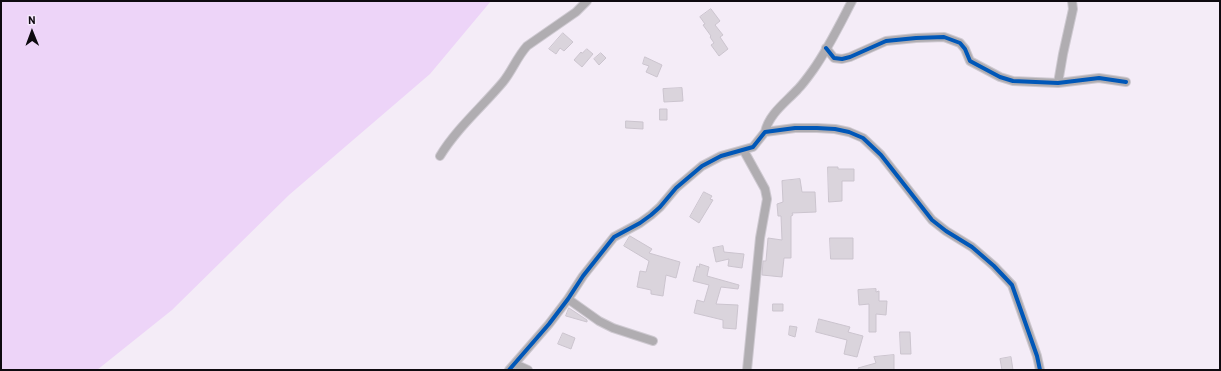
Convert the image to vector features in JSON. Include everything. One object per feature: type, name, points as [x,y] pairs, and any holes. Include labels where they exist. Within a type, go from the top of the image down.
[{"type":"street","points":[[440,156],[462,127],[509,75],[521,53],[528,46],[576,12],[587,1]]},
{"type":"street","points":[[528,370],[512,367],[568,299],[583,276],[617,235],[640,223],[651,215],[676,188],[702,166],[721,156],[744,151],[753,147],[765,132],[767,123],[771,116],[799,88],[814,69],[852,1]]},
{"type":"street","points":[[1058,83],[1073,9],[1072,1]]},
{"type":"street","points":[[826,48],[834,58],[842,59],[886,41],[944,37],[960,43],[965,49],[970,61],[1013,81],[1058,83],[1099,78],[1126,82]]},
{"type":"street","points":[[765,132],[796,128],[817,128],[842,131],[863,138],[881,155],[932,220],[946,231],[972,247],[994,266],[1012,285],[1037,356],[1040,370]]},
{"type":"street","points":[[744,151],[765,189],[767,198],[759,245],[747,370]]},
{"type":"street","points":[[568,299],[599,321],[613,328],[653,341]]},
{"type":"shaded area","points":[[1,1],[491,1],[430,74],[289,195],[172,310],[97,370],[1,370]]},
{"type":"building","points":[[711,9],[720,21],[715,25],[723,35],[720,37],[728,49],[719,56],[711,45],[714,43],[700,17]]},
{"type":"building","points":[[563,33],[573,42],[564,51],[560,48],[556,54],[549,49]]},
{"type":"building","points":[[587,49],[593,54],[582,67],[574,60],[581,52],[582,53]]},
{"type":"building","points":[[601,53],[606,58],[599,65],[594,59]]},
{"type":"building","points":[[645,57],[662,65],[657,77],[646,72],[649,66],[643,64]]},
{"type":"building","points":[[682,88],[683,101],[664,102],[663,89]]},
{"type":"building","points":[[660,109],[667,109],[667,120],[660,120]]},
{"type":"building","points":[[626,121],[643,122],[643,129],[626,128]]},
{"type":"building","points":[[828,167],[838,167],[838,169],[854,169],[854,181],[842,181],[842,201],[829,202]]},
{"type":"building","points":[[800,179],[802,192],[815,192],[816,212],[792,213],[791,258],[784,258],[782,277],[762,275],[763,261],[766,261],[768,238],[782,240],[781,216],[778,216],[777,204],[783,202],[782,181]]},
{"type":"building","points":[[704,192],[712,196],[710,199],[713,200],[699,223],[690,217]]},
{"type":"building","points":[[630,236],[652,249],[649,253],[680,262],[676,278],[666,275],[663,296],[651,294],[651,290],[637,287],[640,271],[646,272],[649,261],[624,246]]},
{"type":"building","points":[[830,238],[853,238],[853,259],[831,259]]},
{"type":"building","points":[[723,246],[724,252],[744,254],[742,268],[728,266],[729,259],[716,262],[713,248]]},
{"type":"building","points":[[700,264],[709,267],[707,276],[739,285],[738,289],[721,287],[716,304],[738,305],[736,329],[723,328],[723,320],[694,313],[697,300],[704,302],[709,285],[693,281],[697,266],[699,267]]},
{"type":"building","points":[[876,289],[876,292],[879,291],[879,301],[887,301],[886,315],[876,314],[876,332],[869,332],[869,304],[859,305],[858,290]]},
{"type":"building","points":[[773,304],[783,304],[783,311],[773,311]]},
{"type":"building","points":[[569,308],[587,320],[587,322],[566,316]]},
{"type":"building","points":[[819,319],[850,327],[848,332],[863,336],[857,357],[844,354],[847,340],[816,332]]},
{"type":"building","points":[[790,326],[797,327],[795,337],[789,335]]},
{"type":"building","points":[[900,332],[910,332],[911,354],[901,354]]},
{"type":"building","points":[[563,333],[575,338],[571,349],[558,344]]},
{"type":"building","points":[[894,355],[894,370],[859,370],[858,368],[876,363],[874,357]]},
{"type":"building","points":[[1011,357],[1013,370],[1002,370],[1000,359]]},
{"type":"cycle path","points":[[826,48],[834,58],[842,59],[886,41],[944,37],[960,43],[965,49],[970,61],[1000,77],[1013,81],[1058,83],[1099,78],[1126,82]]},
{"type":"cycle path","points":[[509,370],[549,324],[583,276],[614,237],[640,223],[651,215],[676,188],[702,166],[721,156],[753,147],[765,132],[795,128],[835,129],[849,132],[863,138],[881,155],[932,220],[946,231],[972,247],[994,266],[1012,285],[1037,356],[1040,370]]}]
